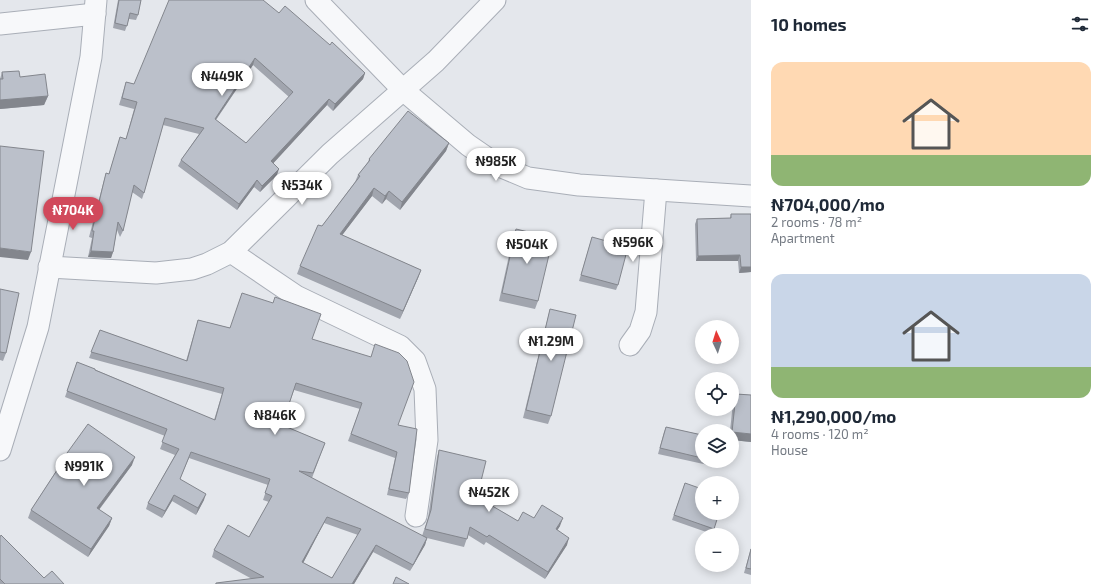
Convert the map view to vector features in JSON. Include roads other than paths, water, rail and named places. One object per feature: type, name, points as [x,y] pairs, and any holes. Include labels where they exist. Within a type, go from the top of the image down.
[{"type":"street","points":[[316,0],[403,90],[468,145],[496,165],[528,178],[579,185],[751,196]]},
{"type":"street","points":[[49,267],[156,273],[192,269],[207,264],[231,252],[330,154],[436,61],[495,0]]},
{"type":"street","points":[[0,24],[19,22],[96,7],[91,57],[38,327],[0,450]]},
{"type":"street","points":[[630,344],[640,331],[646,312],[656,190]]},
{"type":"street","points":[[231,252],[296,296],[400,346],[415,360],[425,389],[427,440],[416,516]]}]
